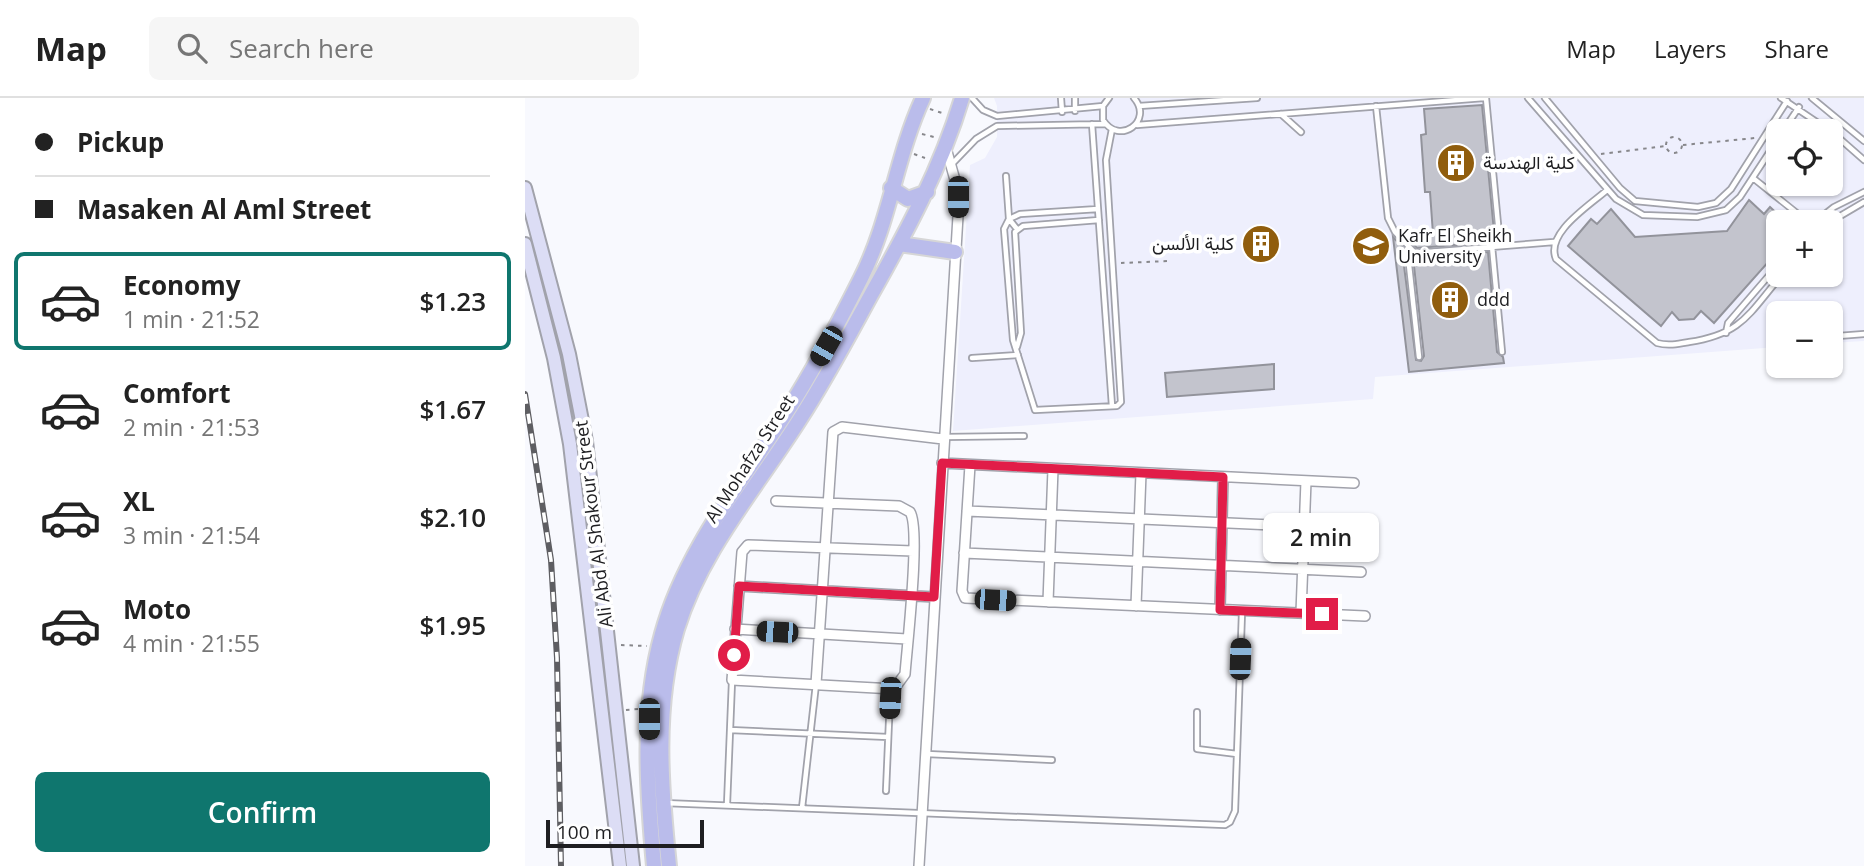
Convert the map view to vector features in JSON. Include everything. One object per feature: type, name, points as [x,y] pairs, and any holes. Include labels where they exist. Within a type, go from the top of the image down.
[{"type":"main road","name":"Al Mohafza Street","points":[[670,866],[663,803],[662,724],[667,676],[678,629],[695,583],[719,541],[801,418],[927,192],[946,164],[947,145],[962,98]]},
{"type":"main road","name":"Al Mohafza Street","points":[[654,866],[649,794],[649,709],[659,647],[672,606],[697,552],[807,380],[862,276],[878,235],[909,130],[921,102]]},
{"type":"main road","name":"Ali Abd Al Shakour Street","points":[[525,188],[579,397],[633,866]]},
{"type":"main road","points":[[891,188],[908,199],[927,192]]},
{"type":"main road","name":"Ali Abd Al Shakour Street","points":[[525,244],[554,358],[570,444],[620,866]]},
{"type":"main road","points":[[899,244],[955,252]]},
{"type":"street","points":[[919,866],[958,197],[946,164]]},
{"type":"street","points":[[817,684],[831,438],[837,428],[943,438]]},
{"type":"street","points":[[942,463],[1355,484]]},
{"type":"street","points":[[970,465],[962,591],[965,598],[1365,616]]},
{"type":"street","points":[[1048,602],[1053,469]]},
{"type":"street","points":[[1136,606],[1141,473]]},
{"type":"street","points":[[1220,610],[1223,477]]},
{"type":"street","points":[[1301,613],[1306,481]]},
{"type":"street","points":[[776,501],[905,508],[913,517],[913,551],[904,679],[894,689],[732,680],[742,552],[748,545],[913,551]]},
{"type":"street","points":[[967,511],[1358,529]]},
{"type":"street","points":[[964,554],[1361,572]]},
{"type":"street","points":[[739,586],[934,597]]},
{"type":"street","points":[[735,629],[907,639]]},
{"type":"lane","points":[[972,98],[983,110],[997,116],[1075,111],[1103,106],[1109,98]]},
{"type":"lane","points":[[1061,98],[1062,112]]},
{"type":"lane","points":[[1075,98],[1075,111]]},
{"type":"lane","points":[[1134,98],[1141,116],[1137,125]]},
{"type":"lane","points":[[1139,106],[1257,98]]},
{"type":"lane","points":[[946,164],[976,139],[997,126],[1105,124],[1112,129],[1128,131],[1137,125],[1485,98],[1500,245]]},
{"type":"lane","points":[[1528,98],[1607,190],[1624,206],[1643,215],[1706,217],[1725,210],[1740,197],[1766,158]]},
{"type":"lane","points":[[1545,98],[1635,201],[1698,207],[1716,203],[1724,196],[1764,137],[1784,99],[1814,119]]},
{"type":"lane","points":[[1812,98],[1864,141]]},
{"type":"lane","points":[[1103,106],[1105,124]]},
{"type":"lane","points":[[1376,106],[1388,218],[1395,232],[1415,253]]},
{"type":"lane","points":[[1791,119],[1799,107]]},
{"type":"lane","points":[[1280,113],[1301,132]]},
{"type":"lane","points":[[1092,124],[1112,406]]},
{"type":"lane","points":[[1006,176],[1009,219],[1004,235],[1012,333],[1035,410],[1119,404],[1122,398],[1106,159],[1112,129]]},
{"type":"lane","points":[[1843,142],[1864,160]]},
{"type":"lane","points":[[1753,178],[1793,210]]},
{"type":"lane","points":[[1415,253],[1554,242],[1607,190]]},
{"type":"lane","points":[[1830,210],[1864,192]]},
{"type":"lane","points":[[1843,214],[1864,202]]},
{"type":"lane","points":[[1009,219],[1020,214],[1098,209]]},
{"type":"lane","points":[[1009,219],[1017,229]]},
{"type":"lane","points":[[1017,351],[1021,333],[1014,235],[1017,229],[1023,226],[1099,220]]},
{"type":"lane","points":[[1554,242],[1556,259],[1657,343],[1672,345],[1725,334],[1738,326],[1772,287]]},
{"type":"lane","points":[[1492,246],[1502,352]]},
{"type":"lane","points":[[1415,253],[1409,265],[1419,357]]},
{"type":"lane","points":[[1725,334],[1728,323],[1766,279]]},
{"type":"lane","points":[[1843,336],[1864,334]]},
{"type":"lane","points":[[972,358],[1017,351]]},
{"type":"lane","points":[[943,438],[1024,436]]},
{"type":"lane","points":[[663,803],[1225,825],[1230,822],[1235,811],[1242,611]]},
{"type":"lane","points":[[727,806],[732,680]]},
{"type":"lane","points":[[802,808],[817,684]]},
{"type":"lane","points":[[886,791],[890,698],[894,689]]},
{"type":"lane","points":[[1197,712],[1197,749],[1237,754]]},
{"type":"lane","points":[[730,730],[888,737]]},
{"type":"lane","points":[[925,754],[1052,760]]},
{"type":"path","points":[[921,102],[956,118]]},
{"type":"path","points":[[909,130],[947,145]]},
{"type":"path","points":[[1593,156],[1666,146],[1672,137],[1678,137],[1683,145]]},
{"type":"path","points":[[1683,145],[1764,137]]},
{"type":"path","points":[[1666,146],[1675,154],[1681,151],[1683,145]]},
{"type":"path","points":[[903,150],[946,164]]},
{"type":"path","points":[[1113,264],[1169,261]]},
{"type":"path","points":[[608,644],[659,647]]},
{"type":"path","points":[[615,710],[649,709]]},
{"type":"shaded area","name":"Kafr El Sheikh University","points":[[994,98],[1864,98],[1864,341],[1843,342],[1843,301],[1766,301],[1766,348],[1375,377],[1373,399],[953,431],[970,165],[985,158],[997,137],[997,106]]},
{"type":"building","name":"كلية الهندسة","points":[[1482,105],[1495,242],[1417,248],[1405,236],[1433,234],[1430,192],[1425,192],[1421,135],[1426,134],[1424,109]]},
{"type":"building","points":[[1749,200],[1764,214],[1766,212],[1766,264],[1714,323],[1701,311],[1694,319],[1679,320],[1672,312],[1661,326],[1568,246],[1591,219],[1597,224],[1611,209],[1635,237],[1727,231]]},
{"type":"building","name":"ddd","points":[[1393,237],[1409,254],[1404,266],[1416,360],[1421,361],[1424,356],[1414,266],[1418,258],[1488,252],[1497,352],[1503,357],[1504,363],[1409,372]]},
{"type":"building","points":[[1274,364],[1274,389],[1167,397],[1165,373]]},
{"type":"railway","points":[[525,394],[551,560],[557,658],[561,866]]},
{"type":"place","name":"كلية الهندسة","points":[[1456,163]]},
{"type":"place","name":"كلية الألسن","points":[[1261,244]]},
{"type":"place","name":"Kafr El Sheikh University","points":[[1371,246]]},
{"type":"place","name":"ddd","points":[[1450,300]]},
{"type":"route","points":[[734,655],[739,586],[934,597],[942,463],[1223,477],[1220,610],[1322,614]]}]
